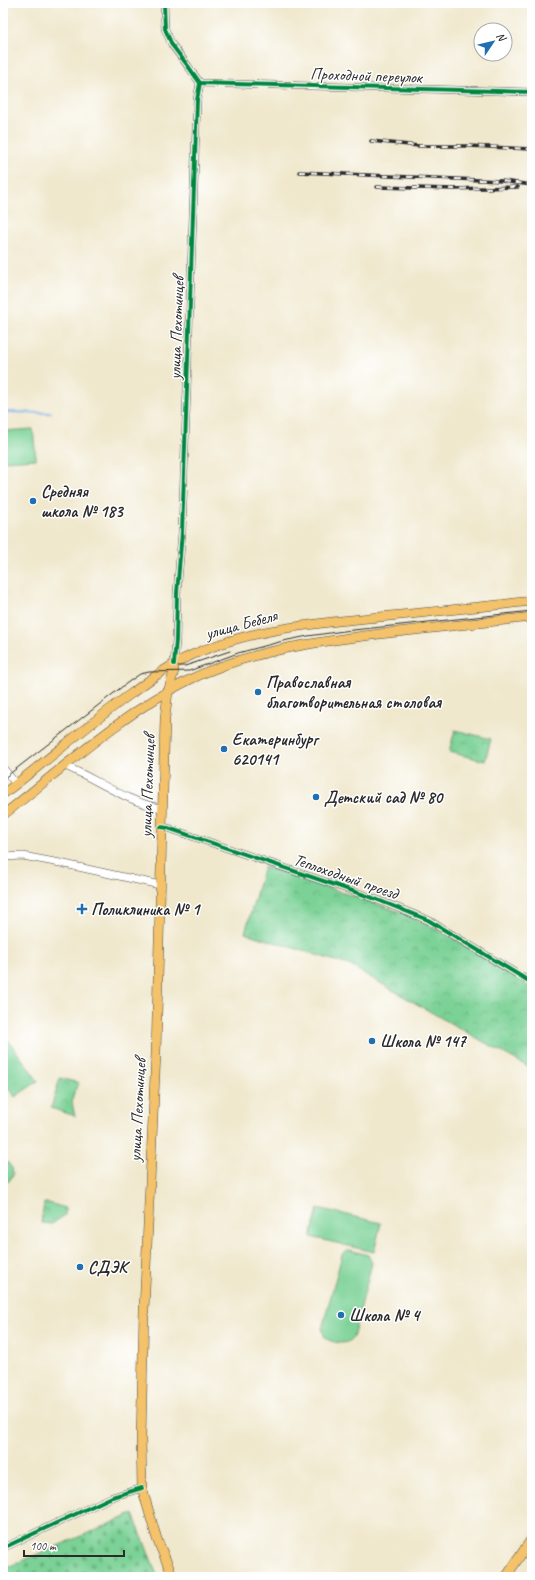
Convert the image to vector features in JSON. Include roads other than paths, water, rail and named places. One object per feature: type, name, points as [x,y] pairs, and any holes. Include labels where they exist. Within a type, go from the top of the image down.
[{"type":"main road","name":"улица Бебеля","points":[[3,794],[112,707],[174,664],[233,639],[268,631],[339,621],[532,601]]},
{"type":"main road","name":"улица Бебеля","points":[[3,815],[137,710],[190,679],[212,669],[272,651],[303,645],[353,637],[532,617]]},
{"type":"main road","name":"улица Пехотинцев","points":[[173,1577],[157,1539],[142,1488],[140,1438],[141,1378],[156,1064],[161,808],[165,718],[168,692],[174,664]]},
{"type":"main road","points":[[506,1577],[532,1538]]},
{"type":"street","points":[[164,3],[163,11],[165,28],[172,46],[200,83]]},
{"type":"street","name":"Проходной переулок","points":[[200,83],[532,92]]},
{"type":"street","name":"улица Пехотинцев","points":[[174,664],[177,593],[182,532],[197,108],[200,83]]},
{"type":"street","points":[[64,766],[132,800],[148,806],[161,808]]},
{"type":"street","points":[[3,768],[16,784]]},
{"type":"street","name":"Теплоходный проезд","points":[[161,827],[168,828],[373,898],[428,920],[532,984]]},
{"type":"street","points":[[3,857],[23,856],[160,885]]},
{"type":"street","points":[[3,1548],[112,1497],[142,1488]]},
{"type":"waterway","points":[[3,412],[51,413]]},
{"type":"tram line","points":[[3,779],[140,674],[149,672],[189,671],[238,653],[308,636],[532,611]]},
{"type":"tram line","points":[[178,666],[185,666],[230,651]]},
{"type":"railway","points":[[371,141],[419,146],[468,146],[532,149]]},
{"type":"railway","points":[[299,172],[502,181],[532,185]]},
{"type":"railway","points":[[377,187],[454,189],[518,187]]},
{"type":"place","name":"Средняя школа № 183","points":[[33,501]]},
{"type":"place","name":"Православная благотворительная столовая","points":[[258,692]]},
{"type":"place","name":"Екатеринбург 620141","points":[[224,749]]},
{"type":"place","name":"Детский сад № 80","points":[[316,797]]},
{"type":"place","name":"Поликлиника № 1","points":[[82,909]]},
{"type":"place","name":"Школа № 147","points":[[372,1041]]},
{"type":"place","name":"СДЭК","points":[[80,1267]]},
{"type":"place","name":"Школа № 4","points":[[341,1315]]}]
